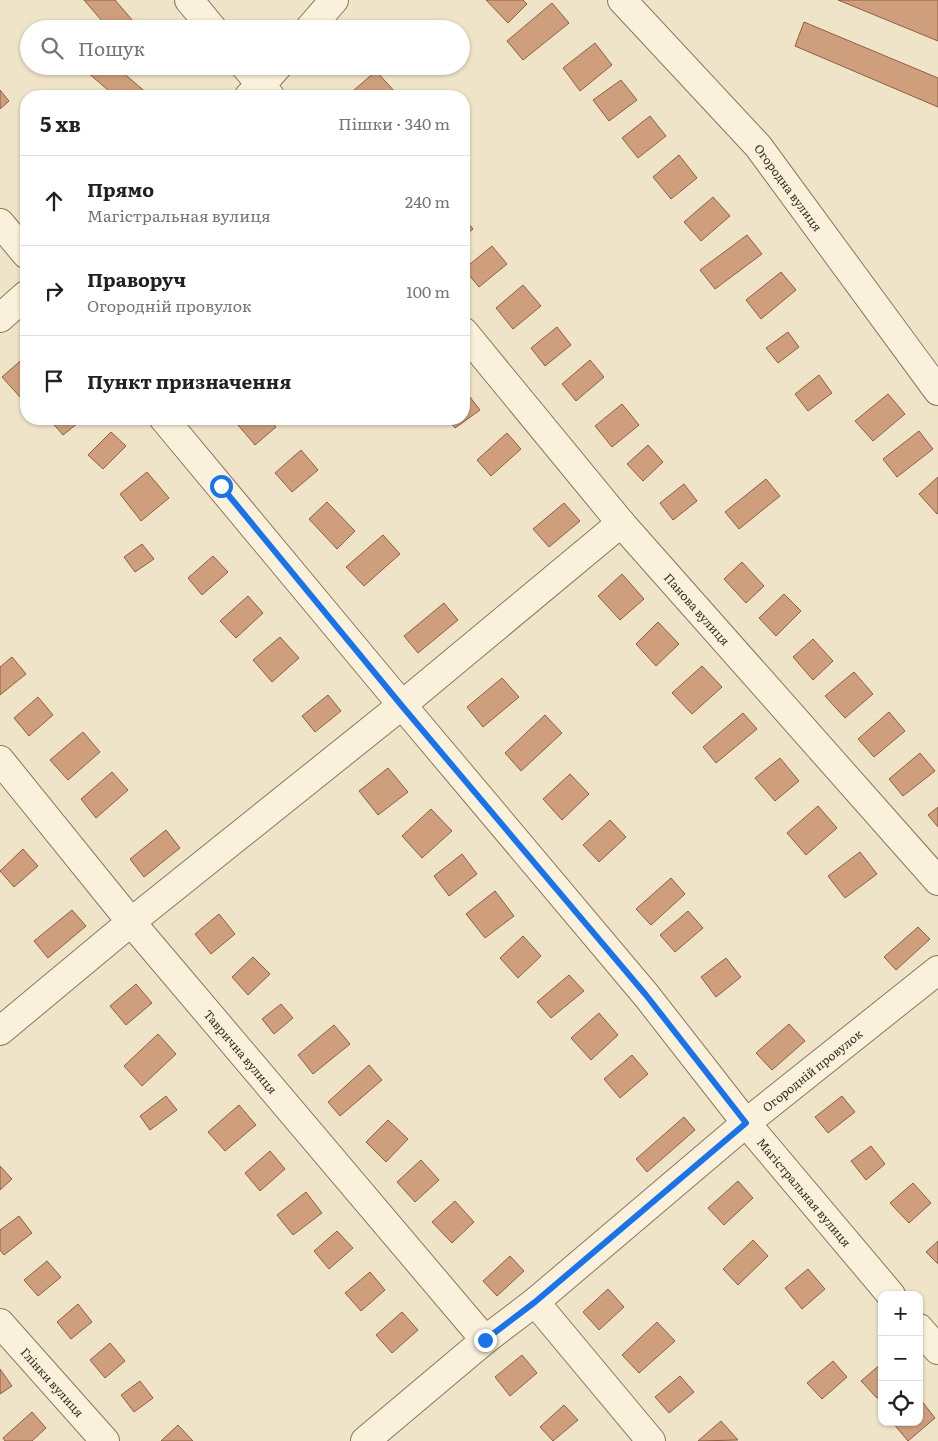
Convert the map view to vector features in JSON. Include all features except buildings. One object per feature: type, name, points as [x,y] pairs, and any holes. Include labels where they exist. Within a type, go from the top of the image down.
[{"type":"street","points":[[189,0],[206,20]]},
{"type":"street","points":[[317,20],[334,0]]},
{"type":"street","name":"Огородна вулиця","points":[[622,0],[758,146],[938,390]]},
{"type":"street","points":[[0,223],[20,247]]},
{"type":"street","points":[[0,318],[20,300]]},
{"type":"street","name":"Панова вулиця","points":[[470,339],[621,523],[938,881]]},
{"type":"street","name":"Магістральная вулиця","points":[[169,425],[402,706],[646,995],[746,1123],[888,1291]]},
{"type":"street","points":[[0,1031],[131,922],[402,706],[621,523]]},
{"type":"street","name":"Таврична вулиця","points":[[0,760],[131,922],[485,1340]]},
{"type":"street","name":"Огородній провулок","points":[[365,1441],[485,1340],[535,1302],[746,1123],[938,970]]},
{"type":"street","points":[[535,1302],[651,1441]]},
{"type":"street","name":"Глінки вулиця","points":[[0,1323],[105,1441]]},
{"type":"street","points":[[923,1333],[938,1350]]},
{"type":"route","points":[[221,486],[402,706],[646,995],[746,1123],[535,1302],[485,1340]]}]
